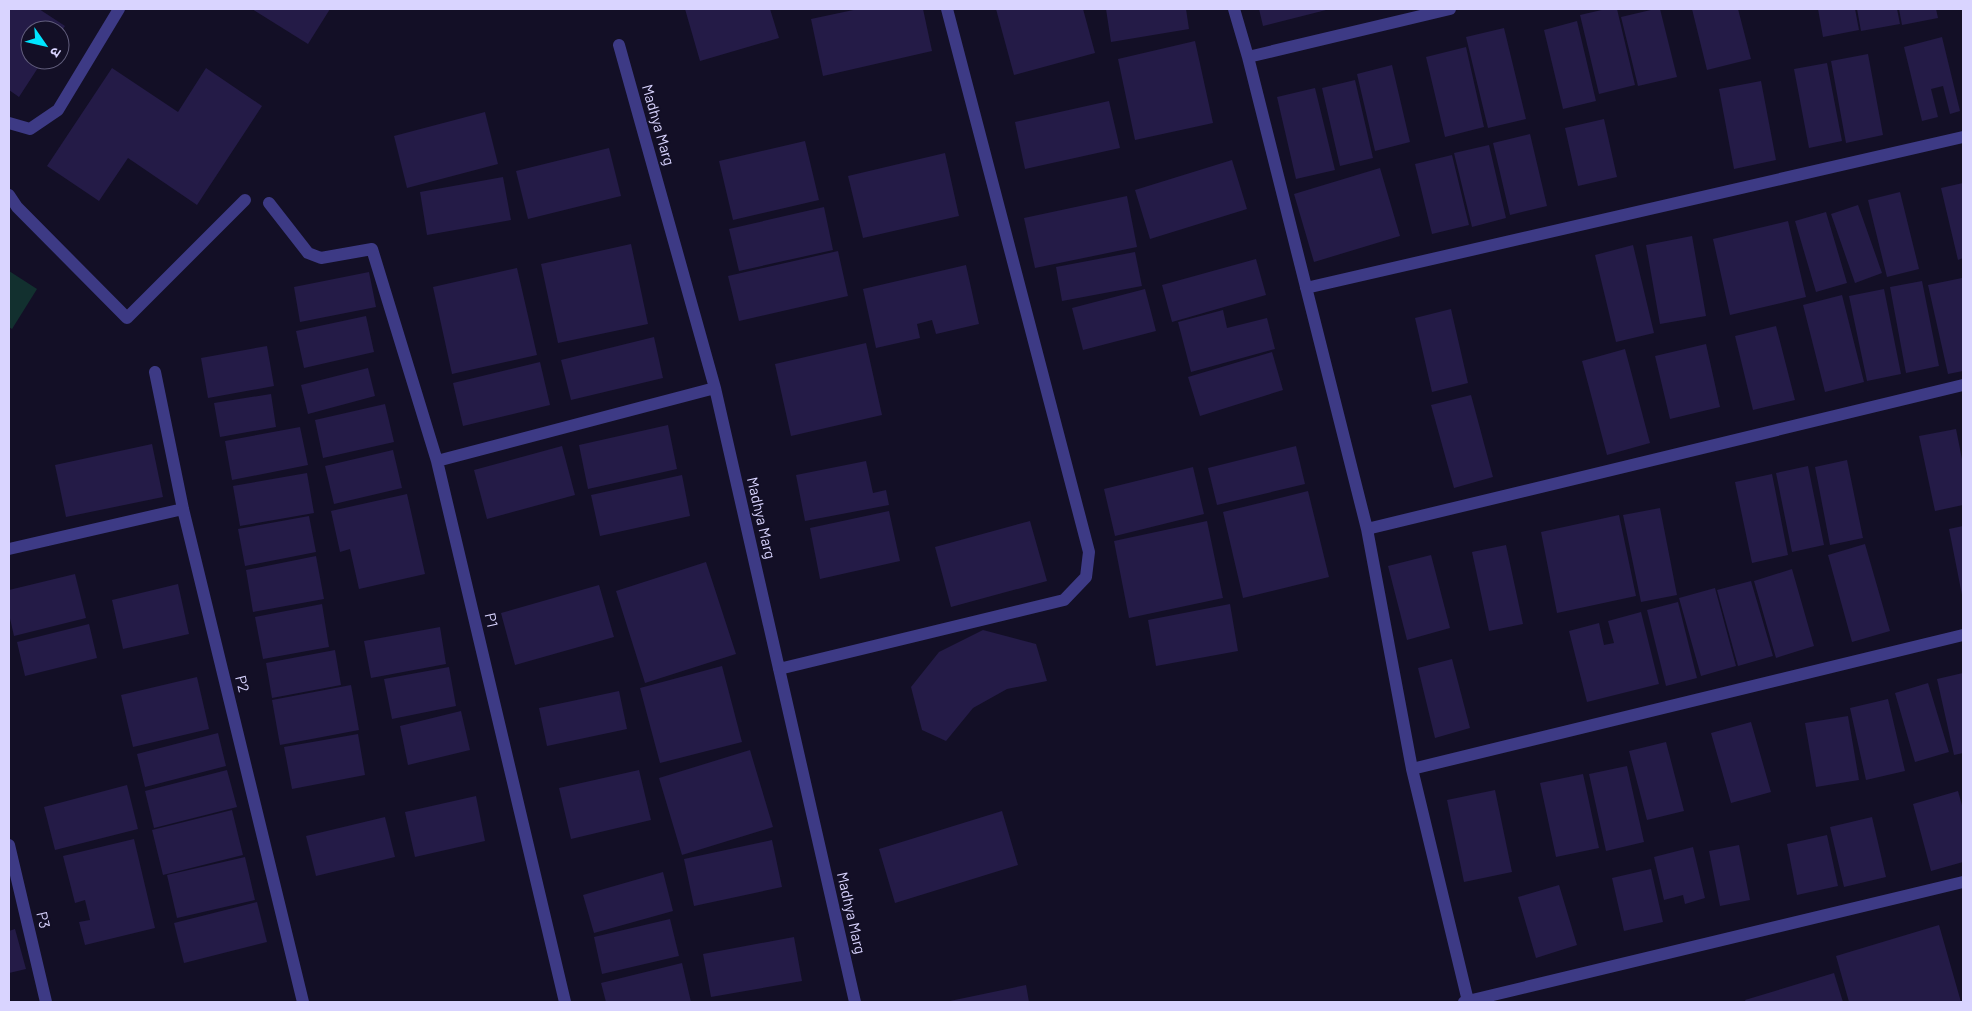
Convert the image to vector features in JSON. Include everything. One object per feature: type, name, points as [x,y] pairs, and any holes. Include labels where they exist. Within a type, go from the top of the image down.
[{"type":"street","points":[[9,123],[30,129],[58,110],[119,9]]},
{"type":"street","points":[[779,669],[1064,600],[1086,577],[1089,552],[947,9]]},
{"type":"street","points":[[1234,9],[1248,57],[1367,529],[1412,769],[1466,1002],[1963,882]]},
{"type":"street","points":[[1248,57],[1450,9]]},
{"type":"street","name":"Madhya Marg","points":[[618,44],[715,388],[855,1002]]},
{"type":"street","points":[[1306,288],[1963,137]]},
{"type":"street","points":[[9,195],[17,207],[127,318],[245,200]]},
{"type":"street","name":"P1","points":[[269,204],[308,253],[321,258],[372,249],[437,460],[565,1002]]},
{"type":"street","name":"P2","points":[[155,372],[182,509],[303,1002]]},
{"type":"street","points":[[1367,529],[1963,385]]},
{"type":"street","points":[[437,460],[715,388]]},
{"type":"street","points":[[9,549],[182,509]]},
{"type":"street","points":[[1412,769],[1963,635]]},
{"type":"street","name":"P3","points":[[9,845],[46,1002]]},
{"type":"green space","points":[[9,271],[37,289],[12,329],[9,327]]},
{"type":"building","points":[[9,9],[39,9],[56,20],[20,20],[20,70],[37,70],[19,97],[9,90]]},
{"type":"building","points":[[252,9],[330,9],[308,44]]},
{"type":"building","points":[[685,9],[770,9],[779,38],[700,61]]},
{"type":"building","points":[[858,9],[923,9],[932,51],[823,76],[811,19]]},
{"type":"building","points":[[996,9],[1083,9],[1095,53],[1014,75]]},
{"type":"building","points":[[1106,9],[1186,9],[1189,29],[1111,42]]},
{"type":"building","points":[[1259,9],[1330,9],[1263,26]]},
{"type":"building","points":[[1606,9],[1617,9],[1635,85],[1599,94],[1580,15]]},
{"type":"building","points":[[1660,9],[1677,77],[1638,86],[1621,17]]},
{"type":"building","points":[[1692,9],[1738,9],[1751,59],[1707,70]]},
{"type":"building","points":[[1818,9],[1855,9],[1859,30],[1823,37]]},
{"type":"building","points":[[1857,9],[1897,9],[1900,24],[1861,31]]},
{"type":"building","points":[[1899,9],[1936,9],[1938,18],[1902,25]]},
{"type":"building","points":[[1577,21],[1596,101],[1563,109],[1544,30]]},
{"type":"building","points":[[1504,28],[1526,119],[1488,128],[1466,37]]},
{"type":"building","points":[[1942,37],[1960,111],[1950,114],[1943,86],[1931,89],[1938,117],[1922,121],[1904,47]]},
{"type":"building","points":[[1195,41],[1213,123],[1135,140],[1118,59]]},
{"type":"building","points":[[1466,47],[1484,127],[1445,137],[1426,57]]},
{"type":"building","points":[[1868,54],[1883,135],[1846,143],[1831,61]]},
{"type":"building","points":[[1827,63],[1842,141],[1809,148],[1794,69]]},
{"type":"building","points":[[1392,65],[1410,142],[1375,151],[1357,74]]},
{"type":"building","points":[[112,68],[178,112],[206,68],[262,106],[197,205],[128,158],[99,201],[47,166]]},
{"type":"building","points":[[1355,80],[1373,158],[1340,166],[1322,88]]},
{"type":"building","points":[[1761,81],[1776,160],[1734,169],[1719,89]]},
{"type":"building","points":[[1315,88],[1335,170],[1296,179],[1277,97]]},
{"type":"building","points":[[1109,101],[1120,148],[1025,169],[1015,122]]},
{"type":"building","points":[[485,112],[498,164],[407,188],[394,136]]},
{"type":"building","points":[[1604,119],[1617,177],[1578,186],[1565,128]]},
{"type":"building","points":[[1530,134],[1547,206],[1510,215],[1493,143]]},
{"type":"building","points":[[805,141],[819,200],[733,220],[719,161]]},
{"type":"building","points":[[1489,145],[1506,218],[1472,227],[1454,153]]},
{"type":"building","points":[[609,148],[621,196],[528,219],[516,171]]},
{"type":"building","points":[[945,153],[959,216],[863,238],[848,176]]},
{"type":"building","points":[[1452,155],[1469,225],[1432,234],[1415,164]]},
{"type":"building","points":[[1232,160],[1247,209],[1150,239],[1135,190]]},
{"type":"building","points":[[1380,168],[1400,236],[1314,262],[1294,194]]},
{"type":"building","points":[[503,177],[511,220],[427,235],[420,192]]},
{"type":"building","points":[[1963,183],[1963,258],[1958,260],[1941,188]]},
{"type":"building","points":[[1900,192],[1919,269],[1887,277],[1868,200]]},
{"type":"building","points":[[1127,196],[1137,247],[1035,268],[1024,218]]},
{"type":"building","points":[[1858,205],[1882,273],[1855,283],[1831,214]]},
{"type":"building","points":[[824,207],[833,250],[739,271],[729,229]]},
{"type":"building","points":[[1826,212],[1847,283],[1816,292],[1795,221]]},
{"type":"building","points":[[1788,221],[1806,297],[1730,315],[1713,239]]},
{"type":"building","points":[[1692,236],[1706,316],[1660,324],[1646,245]]},
{"type":"building","points":[[631,244],[648,324],[558,343],[541,264]]},
{"type":"building","points":[[1633,245],[1654,333],[1616,342],[1595,255]]},
{"type":"building","points":[[838,251],[848,296],[739,321],[728,276]]},
{"type":"building","points":[[1135,252],[1142,286],[1062,301],[1056,267]]},
{"type":"building","points":[[1256,259],[1266,295],[1172,322],[1162,285]]},
{"type":"building","points":[[966,265],[979,324],[936,334],[932,320],[917,324],[920,338],[876,348],[863,289]]},
{"type":"building","points":[[517,268],[537,355],[452,374],[433,287]]},
{"type":"building","points":[[369,272],[376,307],[300,322],[294,287]]},
{"type":"building","points":[[1962,278],[1963,371],[1948,374],[1928,285]]},
{"type":"building","points":[[1922,281],[1939,366],[1906,373],[1890,287]]},
{"type":"building","points":[[1145,289],[1156,331],[1083,350],[1072,308]]},
{"type":"building","points":[[1884,289],[1901,374],[1867,381],[1849,296]]},
{"type":"building","points":[[1842,295],[1864,382],[1825,392],[1803,305]]},
{"type":"building","points":[[1451,309],[1468,383],[1432,392],[1415,318]]},
{"type":"building","points":[[1223,310],[1227,328],[1267,318],[1275,349],[1191,372],[1178,322]]},
{"type":"building","points":[[366,316],[374,352],[304,368],[296,331]]},
{"type":"building","points":[[1776,326],[1795,400],[1753,410],[1735,336]]},
{"type":"building","points":[[654,337],[663,378],[571,400],[561,360]]},
{"type":"building","points":[[866,343],[882,415],[791,436],[775,364]]},
{"type":"building","points":[[1706,344],[1720,407],[1670,419],[1655,356]]},
{"type":"building","points":[[267,346],[274,386],[208,398],[201,358]]},
{"type":"building","points":[[1625,349],[1650,443],[1607,455],[1582,361]]},
{"type":"building","points":[[1272,352],[1283,390],[1200,416],[1188,377]]},
{"type":"building","points":[[540,362],[550,405],[463,426],[453,383]]},
{"type":"building","points":[[368,368],[375,396],[308,414],[301,385]]},
{"type":"building","points":[[271,394],[276,427],[220,437],[214,403]]},
{"type":"building","points":[[1471,395],[1493,477],[1454,488],[1431,405]]},
{"type":"building","points":[[385,404],[394,442],[323,458],[315,420]]},
{"type":"building","points":[[668,425],[677,469],[588,489],[579,445]]},
{"type":"building","points":[[300,427],[308,465],[232,480],[225,441]]},
{"type":"building","points":[[1956,429],[1963,464],[1963,505],[1935,511],[1919,436]]},
{"type":"building","points":[[152,444],[163,497],[66,517],[55,465]]},
{"type":"building","points":[[562,446],[575,495],[487,519],[474,470]]},
{"type":"building","points":[[1296,446],[1305,484],[1217,505],[1208,468]]},
{"type":"building","points":[[393,450],[402,488],[334,504],[325,466]]},
{"type":"building","points":[[1847,460],[1863,538],[1830,545],[1815,467]]},
{"type":"building","points":[[866,461],[873,493],[886,490],[889,505],[805,521],[796,475]]},
{"type":"building","points":[[1808,466],[1824,545],[1792,552],[1776,473]]},
{"type":"building","points":[[1193,467],[1204,514],[1115,536],[1104,489]]},
{"type":"building","points":[[307,473],[314,513],[240,526],[233,486]]},
{"type":"building","points":[[1772,474],[1788,555],[1752,563],[1735,482]]},
{"type":"building","points":[[682,475],[690,516],[600,536],[591,495]]},
{"type":"building","points":[[1308,491],[1329,577],[1243,598],[1223,512]]},
{"type":"building","points":[[407,494],[425,574],[359,589],[350,549],[340,552],[331,511]]},
{"type":"building","points":[[1660,508],[1677,595],[1641,602],[1623,515]]},
{"type":"building","points":[[889,511],[900,561],[820,579],[810,528]]},
{"type":"building","points":[[1619,515],[1636,596],[1557,613],[1541,532]]},
{"type":"building","points":[[309,516],[316,552],[245,566],[238,529]]},
{"type":"building","points":[[1030,521],[1047,581],[951,607],[935,547]]},
{"type":"building","points":[[1207,521],[1223,598],[1129,618],[1114,541]]},
{"type":"building","points":[[1963,526],[1963,594],[1962,595],[1949,529]]},
{"type":"building","points":[[1865,544],[1890,631],[1852,642],[1828,555]]},
{"type":"building","points":[[1506,545],[1523,624],[1489,631],[1472,552]]},
{"type":"building","points":[[1431,555],[1450,628],[1407,640],[1388,566]]},
{"type":"building","points":[[316,556],[324,599],[253,612],[246,570]]},
{"type":"building","points":[[706,562],[736,654],[645,683],[616,591]]},
{"type":"building","points":[[1792,569],[1814,646],[1776,658],[1754,581]]},
{"type":"building","points":[[75,574],[86,618],[14,636],[9,614],[9,590]]},
{"type":"building","points":[[1751,581],[1773,656],[1738,666],[1717,590]]},
{"type":"building","points":[[178,584],[189,634],[123,649],[112,600]]},
{"type":"building","points":[[599,585],[614,637],[515,665],[501,613]]},
{"type":"building","points":[[1715,588],[1736,666],[1701,676],[1679,598]]},
{"type":"building","points":[[1678,602],[1697,678],[1666,686],[1647,610]]},
{"type":"building","points":[[322,604],[329,647],[263,659],[255,617]]},
{"type":"building","points":[[1230,604],[1238,651],[1156,666],[1148,620]]},
{"type":"building","points":[[1641,612],[1659,684],[1587,702],[1569,631],[1599,623],[1604,645],[1614,643],[1608,621]]},
{"type":"building","points":[[89,624],[97,658],[25,676],[17,642]]},
{"type":"building","points":[[440,627],[446,664],[371,678],[364,641]]},
{"type":"building","points":[[983,630],[1036,644],[1047,681],[1007,689],[973,708],[946,741],[922,730],[911,687],[939,652]]},
{"type":"building","points":[[335,650],[341,685],[272,698],[266,663]]},
{"type":"building","points":[[1452,659],[1470,728],[1435,738],[1418,668]]},
{"type":"building","points":[[722,666],[742,742],[660,763],[640,688]]},
{"type":"building","points":[[449,667],[456,706],[392,719],[384,679]]},
{"type":"building","points":[[1963,673],[1963,753],[1954,755],[1937,679]]},
{"type":"building","points":[[197,677],[209,729],[133,747],[121,695]]},
{"type":"building","points":[[1928,683],[1949,752],[1915,762],[1895,693]]},
{"type":"building","points":[[351,685],[359,730],[280,745],[272,700]]},
{"type":"building","points":[[619,691],[627,729],[547,746],[539,708]]},
{"type":"building","points":[[1888,699],[1905,771],[1866,780],[1850,708]]},
{"type":"building","points":[[461,711],[470,750],[408,765],[400,726]]},
{"type":"building","points":[[1848,716],[1859,780],[1816,787],[1805,723]]},
{"type":"building","points":[[1751,722],[1771,792],[1731,803],[1711,733]]},
{"type":"building","points":[[218,733],[226,766],[145,787],[137,754]]},
{"type":"building","points":[[358,734],[365,775],[292,789],[284,747]]},
{"type":"building","points":[[1666,742],[1684,811],[1647,820],[1629,751]]},
{"type":"building","points":[[750,750],[773,827],[682,855],[659,778]]},
{"type":"building","points":[[1627,766],[1644,842],[1606,851],[1589,774]]},
{"type":"building","points":[[227,770],[237,807],[154,828],[145,791]]},
{"type":"building","points":[[639,770],[651,820],[571,839],[559,788]]},
{"type":"building","points":[[1583,774],[1599,848],[1556,857],[1540,783]]},
{"type":"building","points":[[127,785],[138,829],[55,850],[44,807]]},
{"type":"building","points":[[1495,790],[1512,872],[1464,882],[1447,800]]},
{"type":"building","points":[[1958,791],[1963,809],[1963,862],[1931,871],[1913,804]]},
{"type":"building","points":[[476,796],[485,841],[415,857],[405,812]]},
{"type":"building","points":[[232,810],[243,855],[163,875],[152,830]]},
{"type":"building","points":[[1002,811],[1018,865],[895,903],[879,849]]},
{"type":"building","points":[[385,817],[395,857],[316,876],[306,836]]},
{"type":"building","points":[[1872,817],[1886,877],[1844,887],[1830,827]]},
{"type":"building","points":[[1827,835],[1838,886],[1797,895],[1787,844]]},
{"type":"building","points":[[134,839],[155,928],[85,945],[79,922],[90,920],[85,900],[75,903],[63,856]]},
{"type":"building","points":[[772,840],[782,887],[694,906],[684,859]]},
{"type":"building","points":[[1739,845],[1750,900],[1720,906],[1709,851]]},
{"type":"building","points":[[1693,847],[1705,898],[1685,904],[1683,895],[1664,900],[1654,857]]},
{"type":"building","points":[[245,857],[255,900],[177,918],[167,875]]},
{"type":"building","points":[[1651,869],[1663,922],[1624,931],[1612,878]]},
{"type":"building","points":[[663,872],[673,911],[594,933],[583,895]]},
{"type":"building","points":[[1559,885],[1577,945],[1536,958],[1518,897]]},
{"type":"building","points":[[257,902],[267,942],[184,963],[174,923]]},
{"type":"building","points":[[670,919],[679,956],[602,974],[594,937]]},
{"type":"building","points":[[1939,925],[1961,1002],[1849,1002],[1836,956]]},
{"type":"building","points":[[15,929],[26,969],[9,973],[9,931]]},
{"type":"building","points":[[794,937],[802,981],[711,997],[703,954]]},
{"type":"building","points":[[682,963],[691,1002],[606,1002],[601,983]]},
{"type":"building","points":[[1834,973],[1843,1002],[1746,1002],[1745,1000]]},
{"type":"building","points":[[1026,985],[1029,1002],[950,1002],[950,1001]]}]
